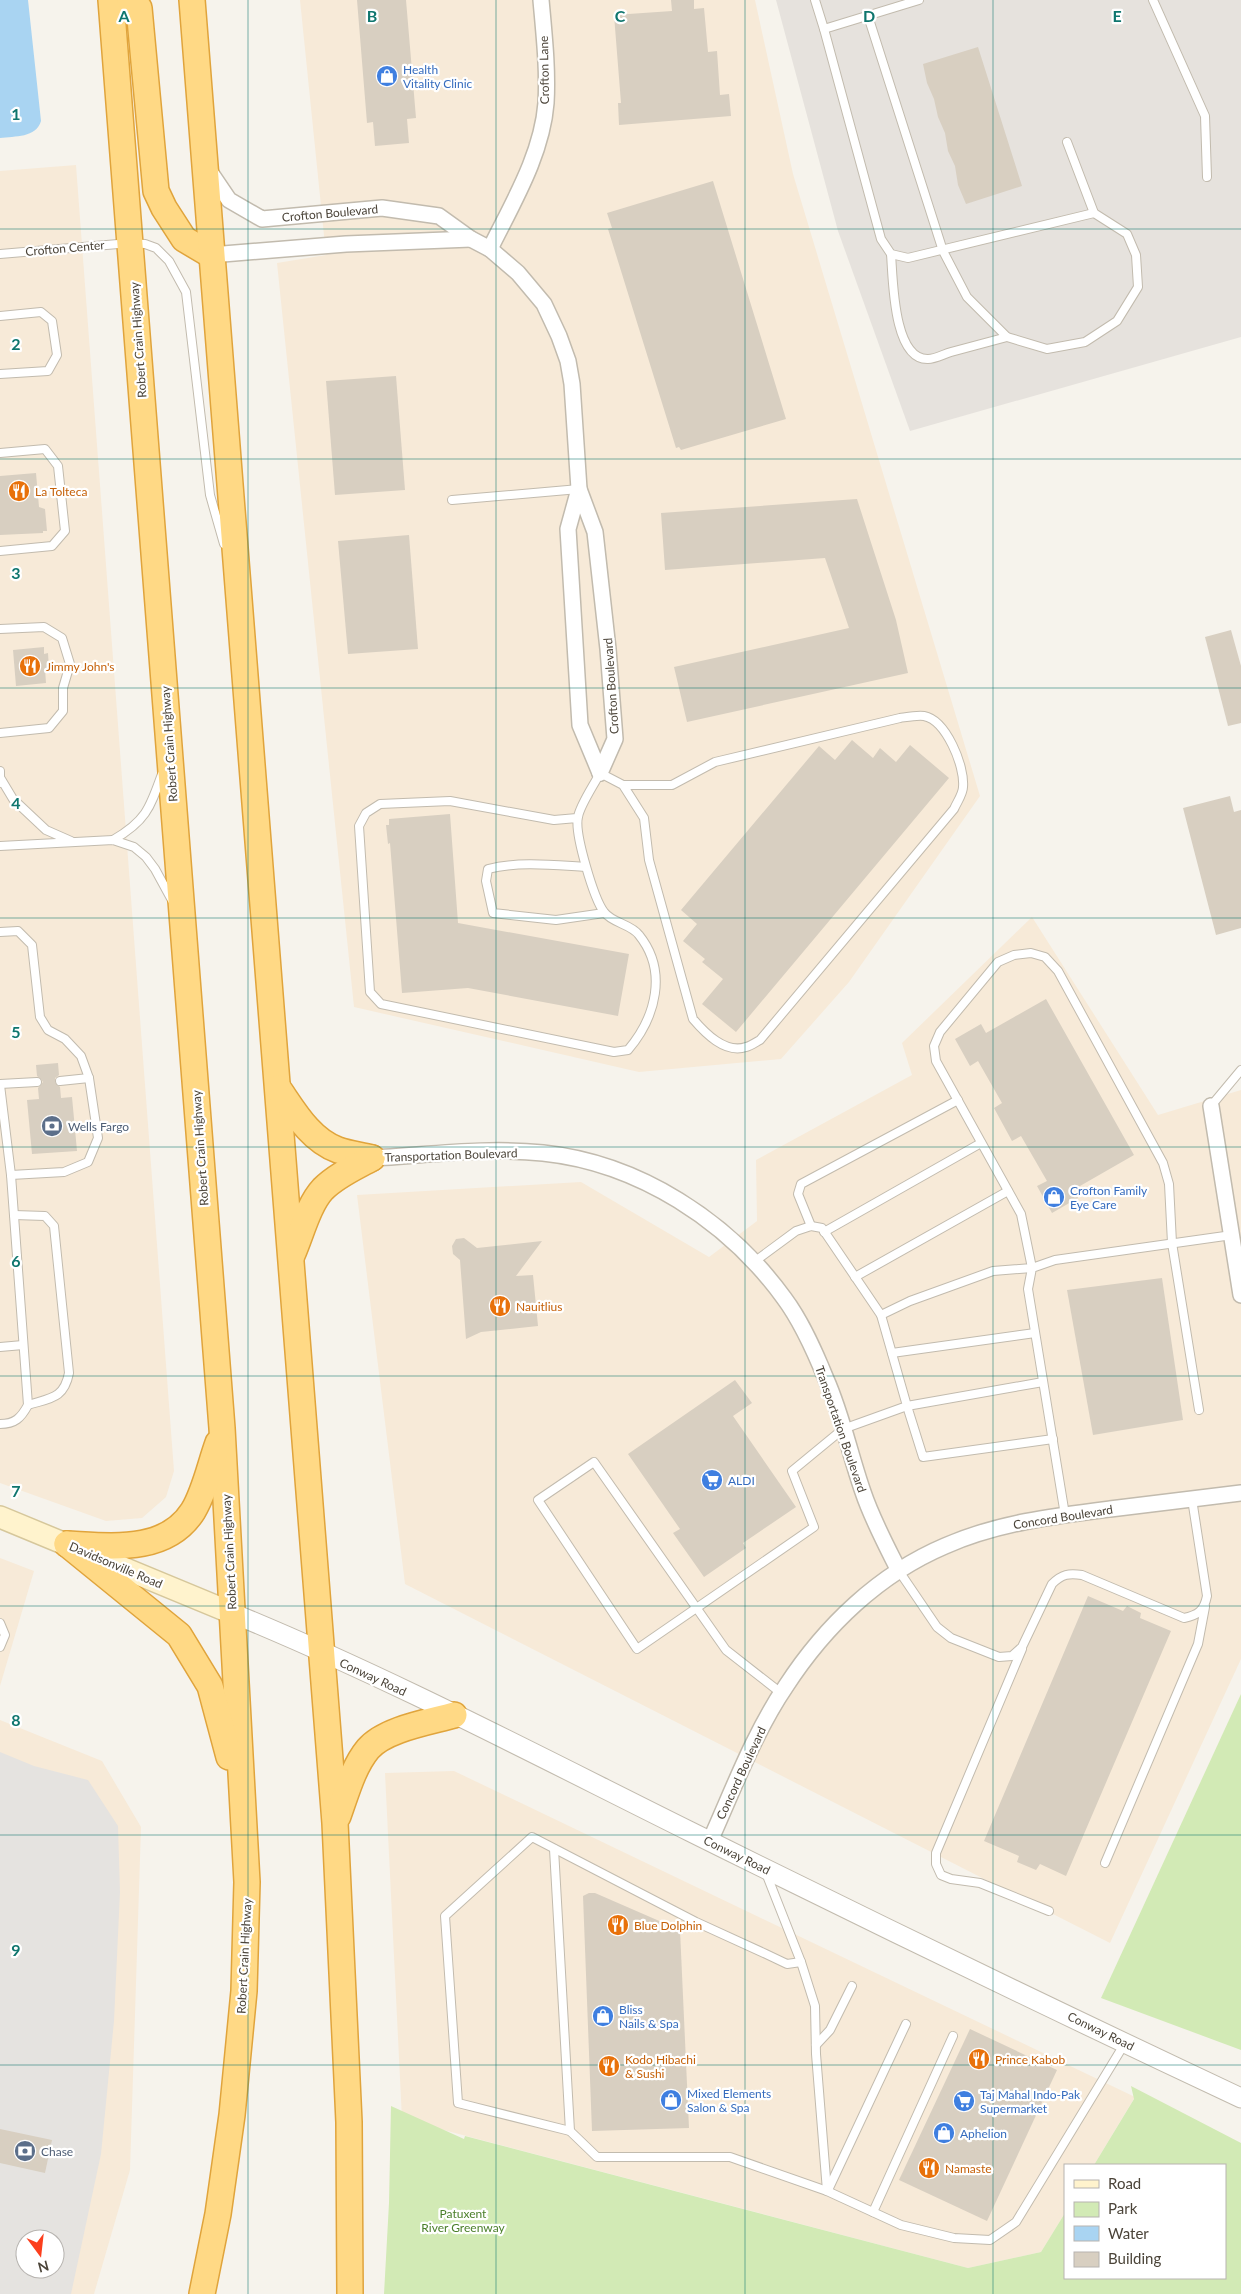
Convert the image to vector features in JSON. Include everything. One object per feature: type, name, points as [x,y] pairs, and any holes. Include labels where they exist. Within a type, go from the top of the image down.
[{"type":"highway","name":"Robert Crain Highway","points":[[111,0],[222,1428],[247,1882],[244,1991],[232,2115],[218,2214],[202,2294]]},
{"type":"highway","points":[[130,0],[139,8],[156,190],[164,208],[184,239],[211,255]]},
{"type":"highway","points":[[192,0],[335,1823],[349,2122],[350,2294]]},
{"type":"highway","points":[[278,1088],[313,1135],[325,1144],[338,1150],[372,1158]]},
{"type":"highway","points":[[290,1260],[314,1203],[322,1190],[335,1179],[372,1158]]},
{"type":"highway","points":[[67,1544],[114,1546],[143,1544],[166,1536],[181,1527],[193,1510],[202,1490],[222,1428]]},
{"type":"highway","points":[[67,1544],[179,1635],[195,1658],[210,1686],[243,1806]]},
{"type":"highway","points":[[335,1823],[358,1766],[369,1748],[396,1731],[454,1715]]},
{"type":"main road","name":"Davidsonville Road","points":[[0,1517],[232,1613]]},
{"type":"street","name":"Crofton Lane","points":[[490,249],[531,163],[546,105],[541,0]]},
{"type":"street","name":"Crofton Boulevard","points":[[204,164],[229,200],[262,219],[382,208],[439,216],[471,239],[490,249],[518,273],[544,304],[568,361],[572,384],[579,489],[595,532],[608,649],[615,739],[600,773]]},
{"type":"street","points":[[211,255],[346,244],[471,239]]},
{"type":"street","name":"Crofton Boulevard","points":[[579,489],[568,529],[580,725],[600,773]]},
{"type":"street","points":[[1212,1106],[1241,1295]]},
{"type":"street","name":"Transportation Boulevard","points":[[372,1158],[495,1151],[543,1153],[590,1161],[626,1174],[672,1196],[706,1218],[754,1262],[785,1299],[810,1344],[827,1381],[864,1494],[899,1571]]},
{"type":"street","name":"Concord Boulevard","points":[[710,1841],[765,1721],[781,1693],[813,1647],[850,1608],[899,1571],[944,1546],[996,1528],[1065,1515],[1241,1493]]},
{"type":"street","name":"Conway Road","points":[[232,1613],[323,1653],[454,1715],[764,1868],[1241,2098]]},
{"type":"lane","points":[[815,0],[881,239],[891,254],[894,296],[906,346],[912,353],[928,359],[1007,337]]},
{"type":"lane","points":[[824,29],[918,0]]},
{"type":"lane","points":[[1153,0],[1205,116],[1207,177]]},
{"type":"lane","points":[[868,16],[943,251],[968,297],[1007,337],[1047,349],[1085,342],[1117,321],[1138,287],[1136,255],[1127,234],[1094,213],[1068,142]]},
{"type":"lane","points":[[891,254],[908,258],[943,251],[1094,213]]},
{"type":"lane","name":"Crofton Center","points":[[0,254],[130,243],[145,244],[156,248],[169,261],[186,292],[210,496],[239,597]]},
{"type":"lane","points":[[0,316],[41,312],[52,321],[57,355],[48,371],[0,374]]},
{"type":"lane","points":[[0,453],[45,449],[58,466],[65,531],[52,546],[0,551]]},
{"type":"lane","points":[[452,500],[579,489]]},
{"type":"lane","points":[[0,629],[44,626],[62,638],[70,664],[63,688],[63,711],[49,728],[0,733]]},
{"type":"lane","points":[[577,818],[554,820],[450,801],[380,804],[366,813],[359,826],[370,992],[381,1004],[614,1052],[628,1050],[641,1035],[656,1000],[655,964],[639,934],[604,913],[585,867],[577,818],[600,773],[623,785],[672,785],[715,762],[900,718],[924,716],[942,726],[952,744],[960,768],[963,788],[954,809],[760,1040],[745,1048],[728,1048],[706,1033],[693,1018],[650,860],[644,818],[623,785]]},
{"type":"lane","points":[[114,840],[129,830],[149,809],[169,755]]},
{"type":"lane","points":[[0,771],[1,782],[13,799],[46,830],[74,842]]},
{"type":"lane","points":[[0,846],[114,840],[134,847],[146,857],[155,869],[183,922]]},
{"type":"lane","points":[[585,867],[530,864],[500,866],[488,869],[486,881],[493,913],[556,920],[604,913]]},
{"type":"lane","points":[[0,932],[18,931],[32,945],[40,1017],[48,1030],[65,1039],[81,1056],[88,1078],[98,1138],[88,1162],[64,1172],[11,1176]]},
{"type":"lane","points":[[1065,1515],[1028,1289],[1032,1268],[1021,1214],[936,1061],[934,1046],[940,1032],[998,962],[1014,954],[1031,952],[1045,958],[1058,971],[1164,1163],[1169,1184],[1172,1243],[1199,1410]]},
{"type":"lane","points":[[1212,1106],[1241,1070]]},
{"type":"lane","points":[[60,1081],[88,1078]]},
{"type":"lane","points":[[0,1424],[11,1424],[22,1416],[28,1405],[11,1176],[0,1084],[37,1082]]},
{"type":"lane","points":[[811,1226],[798,1194],[801,1184],[958,1100]]},
{"type":"lane","points":[[824,1232],[981,1142]]},
{"type":"lane","points":[[855,1278],[1008,1191]]},
{"type":"lane","points":[[14,1215],[45,1216],[54,1226],[69,1373],[66,1385],[58,1396],[28,1405]]},
{"type":"lane","points":[[754,1262],[796,1231],[811,1226],[822,1228],[880,1315],[922,1457],[1052,1440]]},
{"type":"lane","points":[[880,1315],[910,1301],[993,1271],[1032,1268],[1055,1260],[1232,1235]]},
{"type":"lane","points":[[892,1353],[1035,1333]]},
{"type":"lane","points":[[0,1347],[24,1345]]},
{"type":"lane","points":[[781,1693],[726,1650],[696,1609],[594,1462],[538,1500],[637,1649],[696,1609],[814,1527],[792,1472],[843,1429],[907,1406],[1043,1382]]},
{"type":"lane","points":[[1105,1863],[1198,1644],[1207,1596],[1192,1499]]},
{"type":"lane","points":[[899,1571],[936,1627],[951,1638],[999,1657],[1012,1656],[1022,1647]]},
{"type":"lane","points":[[1049,1911],[980,1883],[951,1879],[941,1875],[936,1864],[936,1853],[1022,1647],[1052,1584],[1059,1577],[1070,1573],[1082,1575],[1184,1618],[1196,1616],[1205,1607]]},
{"type":"lane","points":[[0,1623],[5,1635],[0,1647]]},
{"type":"lane","points":[[801,1962],[787,1964],[696,1922],[532,1837],[445,1916],[458,2103],[570,2131],[597,2157],[730,2157],[827,2191],[901,2224],[954,2238],[990,2240],[1016,2222],[1125,2043]]},
{"type":"lane","points":[[554,1849],[570,2131]]},
{"type":"lane","points":[[764,1868],[801,1962],[815,2006],[827,2191]]},
{"type":"lane","points":[[816,2044],[830,2030],[852,1986]]},
{"type":"lane","points":[[827,2191],[906,2024]]},
{"type":"lane","points":[[873,2212],[953,2036]]},
{"type":"shaded area","points":[[300,0],[755,0],[793,174],[980,796],[849,982],[781,1059],[639,1072],[354,1007],[277,263],[326,255]]},
{"type":"shaded area","points":[[776,0],[1241,0],[1241,337],[910,431],[838,231]]},
{"type":"shaded area","points":[[76,165],[174,1471],[166,1497],[142,1518],[106,1521],[0,1483],[0,171]]},
{"type":"shaded area","points":[[1032,917],[1158,1115],[1241,1090],[1241,1659],[1110,1943],[405,1584],[357,1195],[581,1182],[709,1257],[757,1221],[756,1160],[912,1075],[902,1043]]},
{"type":"shaded area","points":[[0,1558],[34,1571],[0,1686]]},
{"type":"shaded area","points":[[0,1720],[102,1761],[141,1827],[130,2170],[94,2294],[0,2294]]},
{"type":"shaded area","points":[[0,1752],[34,1766],[88,1780],[118,1826],[120,1892],[114,2021],[101,2154],[71,2294],[0,2294]]},
{"type":"shaded area","points":[[454,1771],[1135,2097],[1095,2164],[1064,2164],[1064,2215],[1041,2252],[968,2268],[402,2119],[385,1773]]},
{"type":"green space","points":[[1241,1694],[1241,2050],[1101,1998]]},
{"type":"green space","name":"Patuxent River Greenway","points":[[1131,2086],[1241,2143],[1241,2294],[384,2294],[389,2203],[391,2106],[464,2139],[465,2136],[968,2268],[1041,2252],[1064,2215],[1064,2279],[1226,2279],[1226,2164],[1095,2164],[1134,2099]]},
{"type":"water","points":[[0,0],[28,0],[41,121],[35,131],[24,135],[0,138]]},
{"type":"building","points":[[357,0],[406,0],[416,118],[407,119],[409,143],[375,146],[373,122],[367,123]]},
{"type":"building","points":[[671,0],[694,0],[694,9],[704,8],[708,52],[717,51],[720,95],[729,94],[731,116],[619,125],[618,103],[621,103],[614,15],[672,11]]},
{"type":"building","points":[[978,47],[1022,186],[966,204],[958,185],[955,166],[948,151],[945,133],[927,83],[923,64]]},
{"type":"building","points":[[713,181],[786,419],[681,450],[679,447],[676,448],[608,229],[612,228],[607,213]]},
{"type":"building","points":[[396,376],[405,490],[335,495],[326,381]]},
{"type":"building","name":"La Tolteca","points":[[36,473],[39,507],[45,509],[47,531],[43,531],[43,533],[0,535],[0,476]]},
{"type":"building","points":[[857,499],[896,620],[908,673],[687,722],[674,667],[849,628],[825,558],[665,570],[661,513]]},
{"type":"building","points":[[409,535],[418,649],[348,654],[338,541]]},
{"type":"building","points":[[1231,630],[1241,666],[1241,723],[1228,726],[1205,637]]},
{"type":"building","name":"Jimmy John's","points":[[44,647],[44,654],[48,653],[49,669],[45,669],[46,683],[16,686],[13,650]]},
{"type":"building","points":[[852,740],[873,758],[880,748],[896,762],[910,745],[949,778],[736,1032],[702,1004],[723,979],[702,962],[705,959],[683,941],[697,924],[681,910],[819,746],[835,760]]},
{"type":"building","points":[[1230,796],[1234,812],[1241,810],[1241,928],[1216,935],[1183,808]]},
{"type":"building","points":[[450,814],[458,923],[629,954],[618,1016],[468,988],[402,993],[390,843],[388,844],[386,825],[389,825],[389,819]]},
{"type":"building","points":[[1046,999],[1134,1155],[1073,1190],[1078,1198],[1052,1213],[1037,1186],[1047,1181],[1021,1136],[1012,1141],[994,1108],[1002,1103],[978,1061],[970,1066],[955,1039],[981,1024],[986,1033]]},
{"type":"building","name":"Wells Fargo","points":[[58,1063],[59,1075],[55,1078],[55,1082],[60,1087],[61,1098],[72,1097],[77,1151],[32,1154],[27,1100],[39,1099],[38,1088],[43,1082],[37,1076],[36,1065]]},
{"type":"building","name":"Nauitlius","points":[[464,1238],[477,1248],[542,1241],[516,1276],[533,1275],[538,1326],[481,1332],[466,1339],[460,1260],[453,1254],[452,1246],[456,1239]]},
{"type":"building","points":[[1162,1278],[1183,1420],[1093,1435],[1067,1290]]},
{"type":"building","name":"ALDI","points":[[735,1380],[752,1403],[733,1416],[796,1507],[743,1543],[746,1548],[704,1577],[673,1533],[680,1529],[628,1454]]},
{"type":"building","points":[[1088,1596],[1123,1611],[1127,1606],[1141,1613],[1140,1618],[1171,1631],[1066,1876],[1040,1864],[1036,1870],[1017,1862],[1019,1856],[984,1841]]},
{"type":"building","points":[[595,1893],[680,1930],[689,2128],[592,2131],[583,1896]]},
{"type":"building","points":[[970,2029],[1057,2070],[987,2221],[899,2180]]},
{"type":"building","name":"Chase","points":[[0,2129],[52,2140],[45,2173],[0,2163]]},
{"type":"place","name":"Health Vitality Clinic","points":[[387,76]]},
{"type":"place","name":"La Tolteca","points":[[19,491]]},
{"type":"place","name":"Jimmy John's","points":[[30,666]]},
{"type":"place","name":"Wells Fargo","points":[[52,1126]]},
{"type":"place","name":"Crofton Family Eye Care","points":[[1054,1197]]},
{"type":"place","name":"Nauitlius","points":[[500,1306]]},
{"type":"place","name":"ALDI","points":[[712,1480]]},
{"type":"place","name":"Blue Dolphin","points":[[618,1925]]},
{"type":"place","name":"Bliss Nails & Spa","points":[[603,2016]]},
{"type":"place","name":"Prince Kabob","points":[[979,2059]]},
{"type":"place","name":"Kodo Hibachi & Sushi","points":[[609,2066]]},
{"type":"place","name":"Mixed Elements Salon & Spa","points":[[671,2100]]},
{"type":"place","name":"Taj Mahal Indo-Pak Supermarket","points":[[964,2101]]},
{"type":"place","name":"Aphelion","points":[[944,2133]]},
{"type":"place","name":"Chase","points":[[25,2151]]},
{"type":"place","name":"Namaste","points":[[929,2168]]}]
